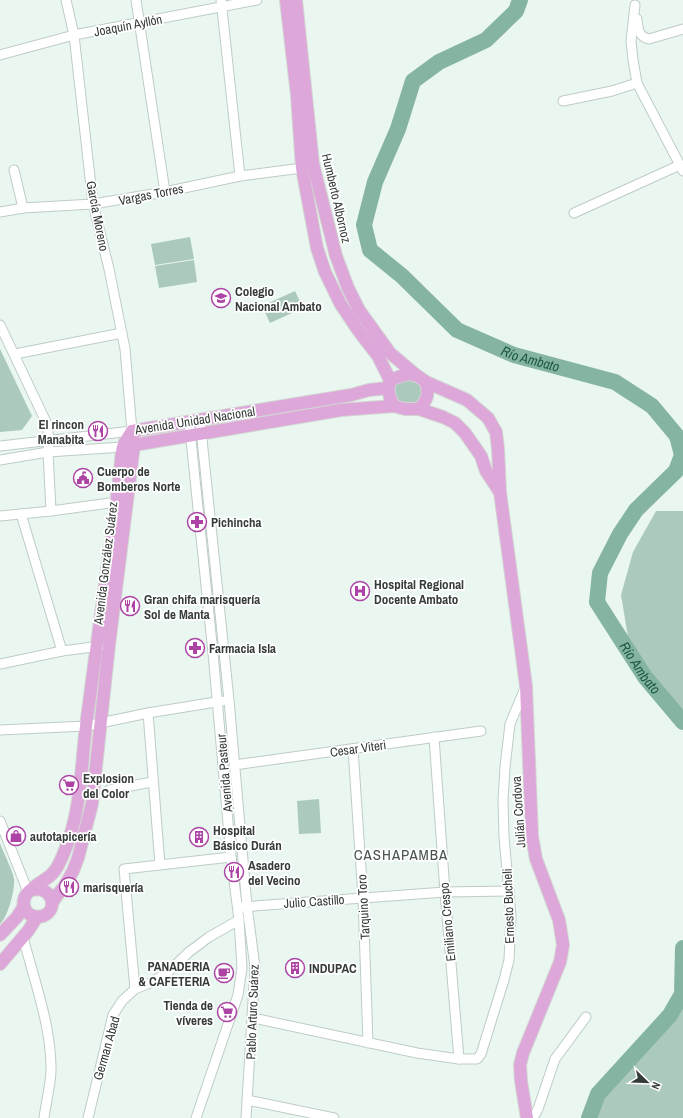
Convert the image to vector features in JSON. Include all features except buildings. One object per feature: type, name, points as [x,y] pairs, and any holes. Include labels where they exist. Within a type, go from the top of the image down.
[{"type":"main road","name":"Humberto Albornoz","points":[[286,0],[297,95],[308,166],[336,256],[348,288],[359,310],[390,353],[421,378]]},
{"type":"main road","name":"Humberto Albornoz","points":[[296,0],[308,166],[317,248],[325,272],[340,303],[378,356],[389,384]]},
{"type":"main road","points":[[406,374],[421,378],[428,390],[428,396],[425,402],[419,408],[405,409],[394,406],[389,396],[389,384],[406,374]]},
{"type":"main road","name":"Julián Cordova","points":[[421,378],[467,400],[488,418],[496,432],[500,492],[526,686],[532,836],[536,859],[559,920],[563,945],[560,962],[523,1053],[520,1065],[527,1118]]},
{"type":"main road","name":"Avenida Unidad Nacional","points":[[132,431],[351,395],[389,384]]},
{"type":"main road","name":"Avenida Unidad Nacional","points":[[129,446],[341,410],[394,406]]},
{"type":"main road","name":"Julián Cordova","points":[[419,408],[455,423],[465,433],[481,456],[486,471],[500,492]]},
{"type":"main road","name":"Avenida González Suárez","points":[[30,891],[53,874],[59,864],[73,829],[96,647],[117,502],[132,431]]},
{"type":"main road","name":"Avenida González Suárez","points":[[52,903],[74,870],[84,838],[92,804],[129,446]]},
{"type":"main road","points":[[0,935],[17,917],[24,906],[24,901],[30,891],[42,889],[46,891],[52,899],[51,907],[46,914],[37,917],[23,937],[0,964]]},
{"type":"main road","points":[[24,906],[28,914],[37,917]]},
{"type":"street","name":"García Moreno","points":[[66,0],[74,35],[93,204],[109,269],[125,349],[132,431]]},
{"type":"street","points":[[136,0],[165,192]]},
{"type":"street","name":"Joaquín Ayllón","points":[[0,55],[74,35],[221,3],[258,0]]},
{"type":"street","points":[[636,2],[639,34],[643,38],[648,39],[683,29]]},
{"type":"street","points":[[574,213],[682,168],[638,83],[633,60],[632,41],[636,2]]},
{"type":"street","points":[[221,3],[240,176]]},
{"type":"street","points":[[563,101],[612,91],[638,83]]},
{"type":"street","name":"Vargas Torres","points":[[0,212],[23,208],[93,204],[165,192],[240,176],[308,166]]},
{"type":"street","points":[[14,170],[23,208]]},
{"type":"street","points":[[0,325],[47,424],[49,440],[48,452],[51,512]]},
{"type":"street","points":[[14,354],[122,333]]},
{"type":"street","name":"Avenida Pasteur","points":[[194,420],[229,700],[242,907],[239,920],[242,968],[238,995],[196,1118]]},
{"type":"street","name":"Avenida Unidad Nacional","points":[[0,446],[132,431]]},
{"type":"street","name":"Avenida Pasteur","points":[[196,434],[231,857],[242,907]]},
{"type":"street","name":"Avenida Unidad Nacional","points":[[0,460],[48,452],[129,446]]},
{"type":"street","points":[[0,516],[51,512],[117,502]]},
{"type":"street","points":[[21,514],[62,651]]},
{"type":"street","points":[[0,664],[62,651],[109,645]]},
{"type":"street","name":"Ernesto Bucheli","points":[[459,1059],[477,1059],[481,1054],[509,960],[511,916],[510,891],[504,837],[505,767],[510,724],[526,686]]},
{"type":"street","points":[[0,730],[86,726],[148,713],[229,700]]},
{"type":"street","points":[[148,713],[152,782],[160,865]]},
{"type":"street","name":"Cesar Viteri","points":[[234,765],[481,731]]},
{"type":"street","name":"Emiliano Crespo","points":[[434,737],[459,1059]]},
{"type":"street","name":"Tarquino Toro","points":[[353,749],[363,898],[368,1042]]},
{"type":"street","points":[[109,790],[152,782]]},
{"type":"street","points":[[0,821],[30,891]]},
{"type":"street","points":[[135,990],[124,869],[231,857]]},
{"type":"street","name":"Julio Castillo","points":[[242,907],[445,892],[510,891]]},
{"type":"street","name":"Pablo Arturo Suárez","points":[[242,907],[255,967],[246,1118]]},
{"type":"street","name":"German Abad","points":[[88,1118],[113,1015],[122,1001],[135,990],[167,973],[189,952],[210,937],[239,920]]},
{"type":"street","points":[[23,937],[38,989],[48,1043],[51,1073],[44,1118]]},
{"type":"street","points":[[533,1118],[538,1109],[555,1059],[586,1017]]},
{"type":"street","points":[[253,1018],[417,1053],[459,1059]]},
{"type":"street","points":[[247,1100],[334,1118]]},
{"type":"green space","points":[[190,237],[194,259],[155,265],[151,244]]},
{"type":"green space","points":[[194,260],[197,282],[159,288],[155,266]]},
{"type":"green space","points":[[295,291],[303,308],[270,323],[262,306]]},
{"type":"green space","points":[[0,349],[32,416],[22,430],[0,432]]},
{"type":"green space","points":[[418,379],[424,393],[416,406],[397,403],[393,388],[398,380]]},
{"type":"green space","points":[[656,511],[683,511],[683,712],[650,673],[628,637],[621,595],[633,552]]},
{"type":"green space","points":[[319,799],[321,833],[299,834],[297,801]]},
{"type":"green space","points":[[0,843],[12,871],[14,884],[6,916],[0,924]]},
{"type":"green space","points":[[683,1004],[683,1118],[595,1118],[601,1101],[678,1012]]},
{"type":"waterway","name":"Río Ambato","points":[[520,0],[516,11],[486,40],[439,62],[413,81],[398,129],[375,182],[364,225],[370,250],[402,276],[457,330],[514,355],[615,382],[652,406],[677,436],[682,455],[676,471],[636,510],[620,534],[600,573],[597,602],[645,677],[683,722]]},
{"type":"waterway","name":"Río Ambato","points":[[589,1118],[598,1094],[670,1015],[682,994],[683,948]]},
{"type":"place","name":"Colegio Nacional Ambato","points":[[221,298]]},
{"type":"place","name":"El rincon Manabita","points":[[98,431]]},
{"type":"place","name":"Cuerpo de Bomberos Norte","points":[[83,478]]},
{"type":"place","name":"Pichincha","points":[[197,522]]},
{"type":"place","name":"Hospital Regional Docente Ambato","points":[[360,591]]},
{"type":"place","name":"Gran chifa marisquería Sol de Manta","points":[[130,606]]},
{"type":"place","name":"Farmacia Isla","points":[[195,648]]},
{"type":"place","name":"Explosion del Color","points":[[69,785]]},
{"type":"place","name":"autotapicería","points":[[16,836]]},
{"type":"place","name":"Hospital Básico Durán","points":[[199,837]]},
{"type":"place","name":"Asadero del Vecino","points":[[234,872]]},
{"type":"place","name":"marisquería","points":[[69,887]]},
{"type":"place","name":"INDUPAC","points":[[295,968]]},
{"type":"place","name":"PANADERIA & CAFETERIA","points":[[224,973]]},
{"type":"place","name":"Tienda de víveres","points":[[227,1012]]},
{"type":"district","name":"CASHAPAMBA","points":[[401,855]]}]
